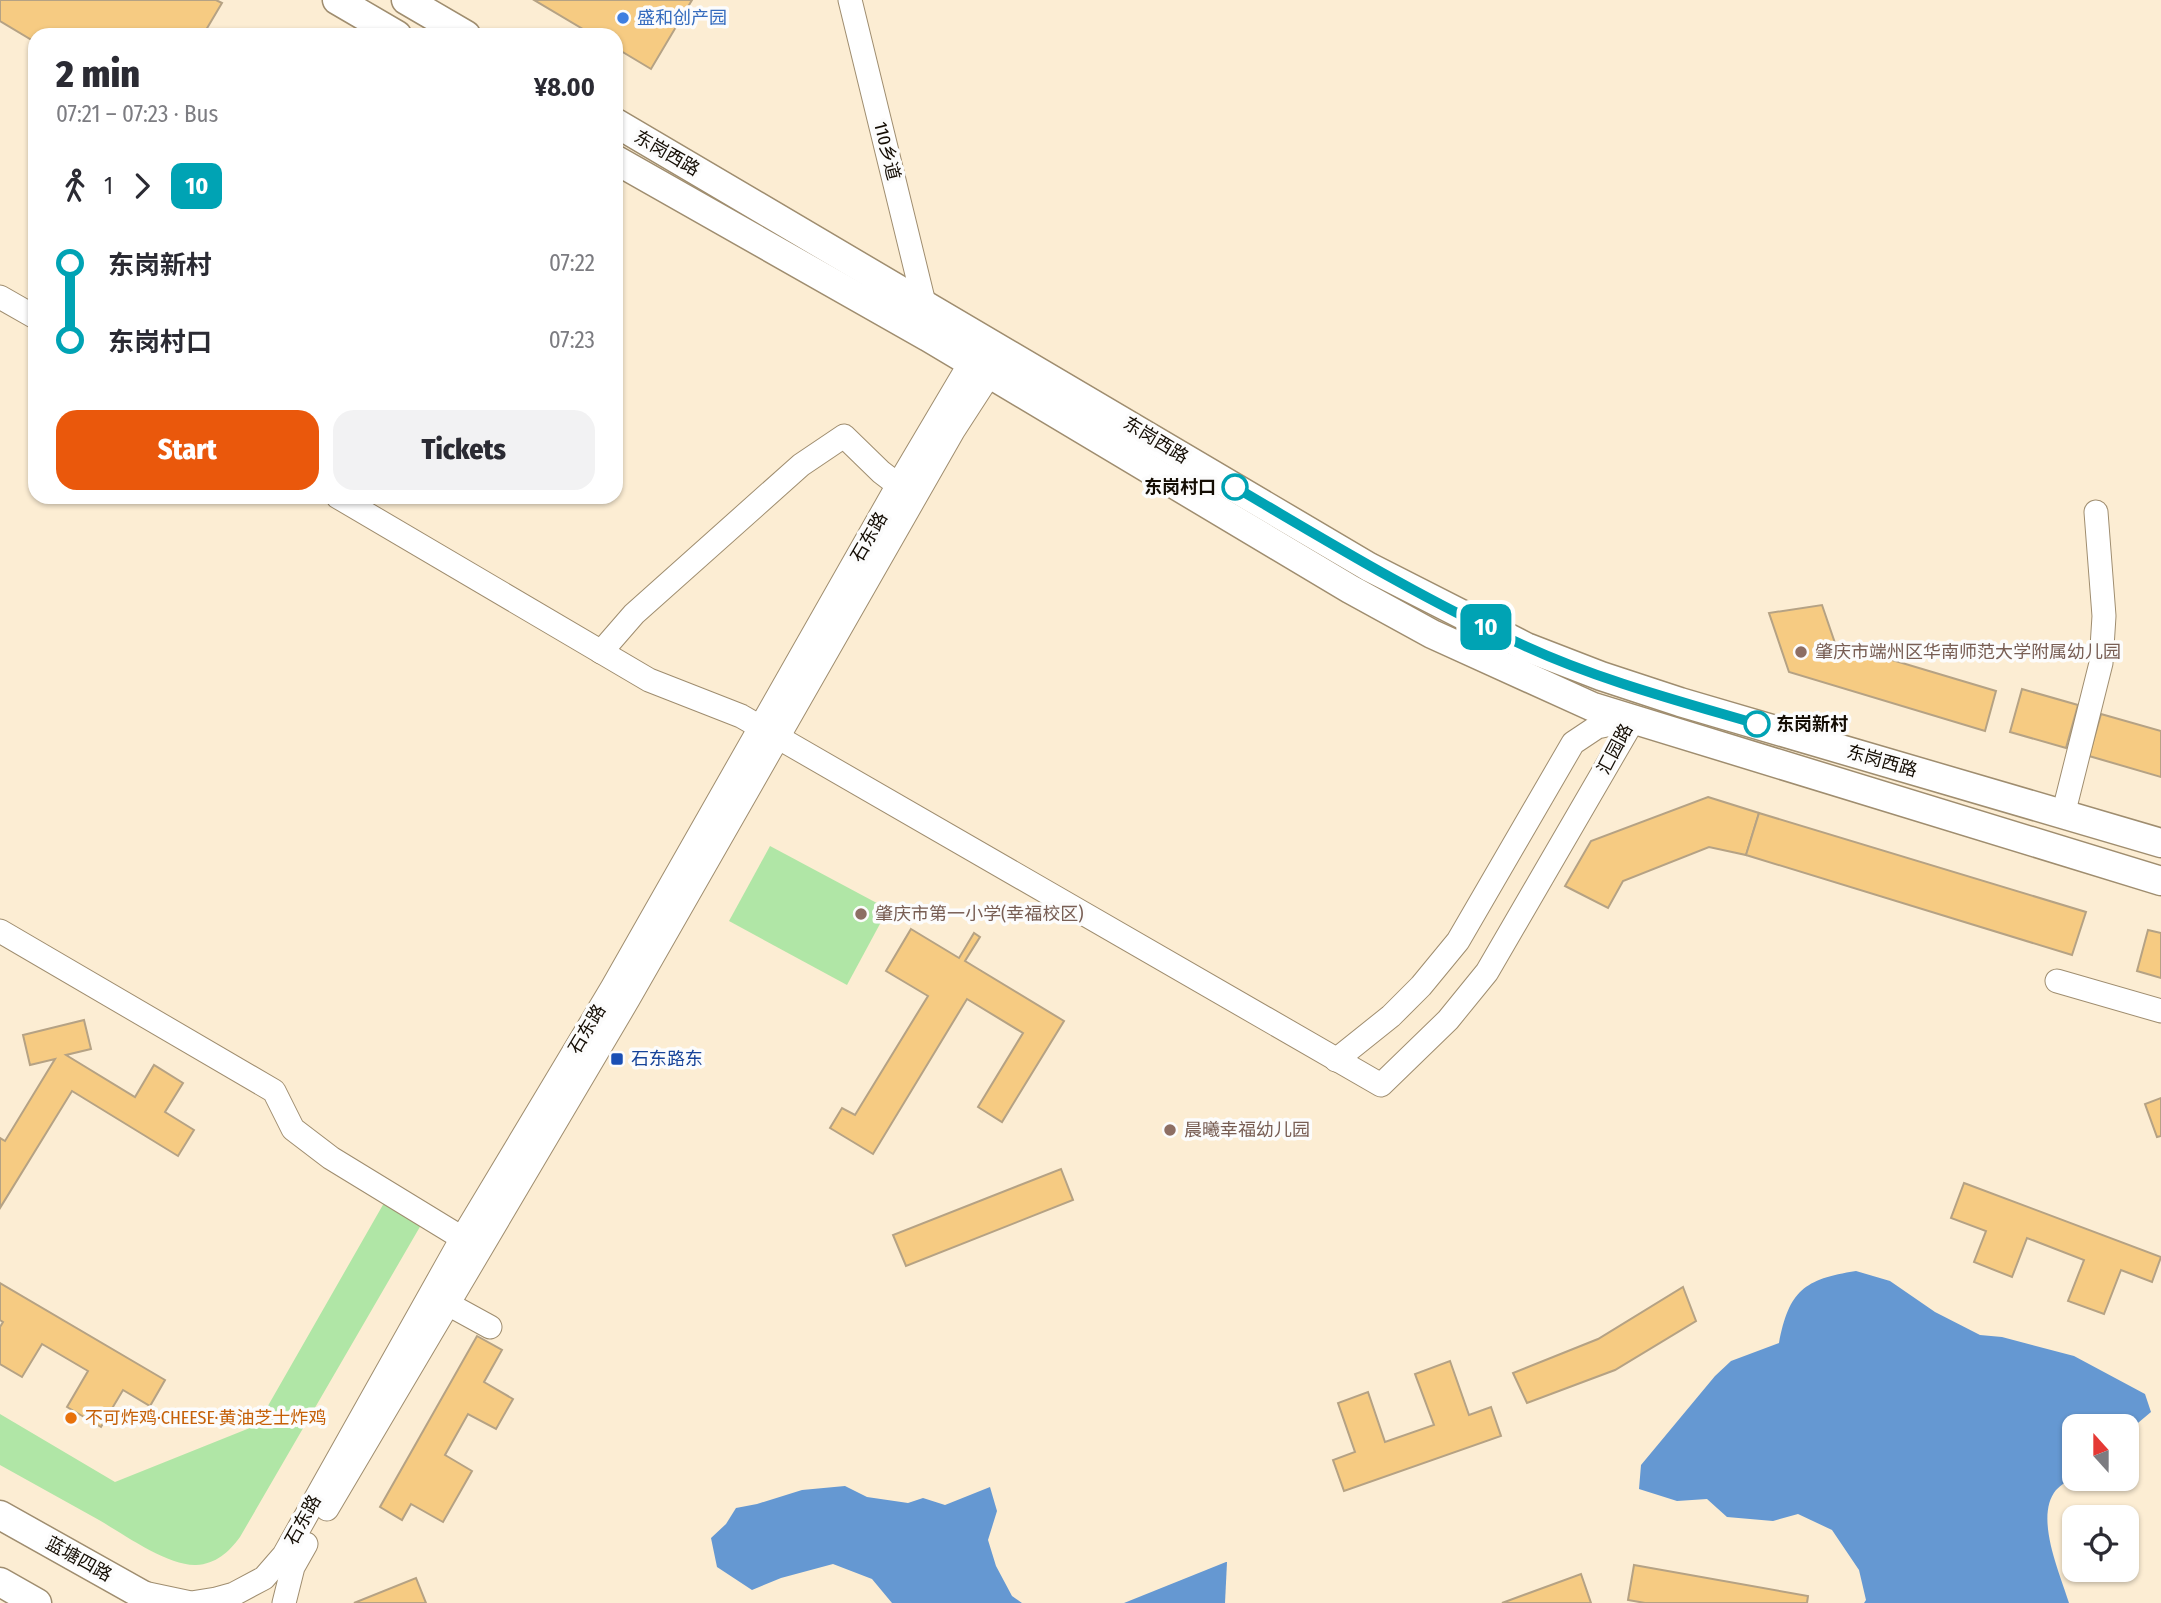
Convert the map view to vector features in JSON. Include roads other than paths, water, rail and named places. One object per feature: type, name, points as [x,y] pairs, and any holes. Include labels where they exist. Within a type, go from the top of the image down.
[{"type":"main road","points":[[337,0],[385,28]]},
{"type":"main road","points":[[406,0],[454,28]]},
{"type":"main road","name":"东岗西路","points":[[623,127],[1369,567],[1526,647],[1601,676],[1681,702],[2161,843]]},
{"type":"main road","name":"东岗西路","points":[[623,164],[1432,634],[1593,707],[2161,881]]},
{"type":"main road","name":"蓝塘四路","points":[[0,1515],[148,1598]]},
{"type":"main road","points":[[0,1582],[37,1603]]},
{"type":"street","name":"110乡道","points":[[850,0],[924,303]]},
{"type":"street","points":[[0,297],[28,313]]},
{"type":"street","points":[[980,369],[995,345]]},
{"type":"street","name":"石东路","points":[[285,1603],[293,1567],[448,1304],[769,733],[898,485],[980,369]]},
{"type":"street","name":"石东路","points":[[148,1598],[191,1603],[234,1594],[264,1578],[284,1555],[462,1238],[953,431],[980,369]]},
{"type":"street","points":[[600,652],[634,614],[801,465],[844,436],[898,485]]},
{"type":"street","points":[[350,504],[649,680],[741,716],[1336,1059]]},
{"type":"street","points":[[2063,815],[2101,663],[2104,616],[2096,512]]},
{"type":"street","name":"汇园路","points":[[1634,719],[1487,972],[1448,1020],[1381,1085],[1336,1059],[1391,1016],[1458,941],[1573,743],[1597,727],[1634,719]]},
{"type":"street","points":[[0,931],[274,1091],[293,1129],[331,1158],[462,1238]]},
{"type":"street","points":[[2057,981],[2161,1011]]},
{"type":"street","points":[[448,1304],[489,1327]]},
{"type":"water","points":[[1856,1271],[1890,1281],[1935,1312],[1980,1335],[2002,1337],[2074,1356],[2145,1394],[2151,1412],[2139,1422],[2139,1414],[2062,1414],[2062,1485],[2050,1501],[2047,1515],[2055,1561],[2069,1603],[1864,1603],[1866,1600],[1859,1570],[1832,1530],[1798,1514],[1773,1521],[1727,1517],[1707,1499],[1677,1501],[1639,1489],[1641,1465],[1715,1376],[1731,1361],[1779,1343],[1794,1299],[1811,1284],[1838,1274]]},
{"type":"water","points":[[845,1486],[867,1497],[908,1503],[923,1498],[945,1505],[990,1487],[997,1511],[988,1540],[996,1566],[1012,1596],[1022,1603],[892,1603],[872,1579],[833,1564],[781,1578],[752,1590],[717,1567],[711,1538],[726,1524],[736,1508],[802,1490]]},
{"type":"water","points":[[1226,1562],[1225,1603],[1124,1603]]},
{"type":"place","name":"盛和创产园","points":[[623,18]]},
{"type":"place","name":"东岗村口","points":[[1235,487]]},
{"type":"place","name":"肇庆市端州区华南师范大学附属幼儿园","points":[[1801,652]]},
{"type":"place","name":"东岗新村","points":[[1757,724]]},
{"type":"place","name":"肇庆市第一小学(幸福校区)","points":[[861,914]]},
{"type":"place","name":"石东路东","points":[[617,1059]]},
{"type":"place","name":"晨曦幸福幼儿园","points":[[1170,1130]]},
{"type":"place","name":"不可炸鸡·CHEESE·黄油芝士炸鸡","points":[[71,1418]]}]
